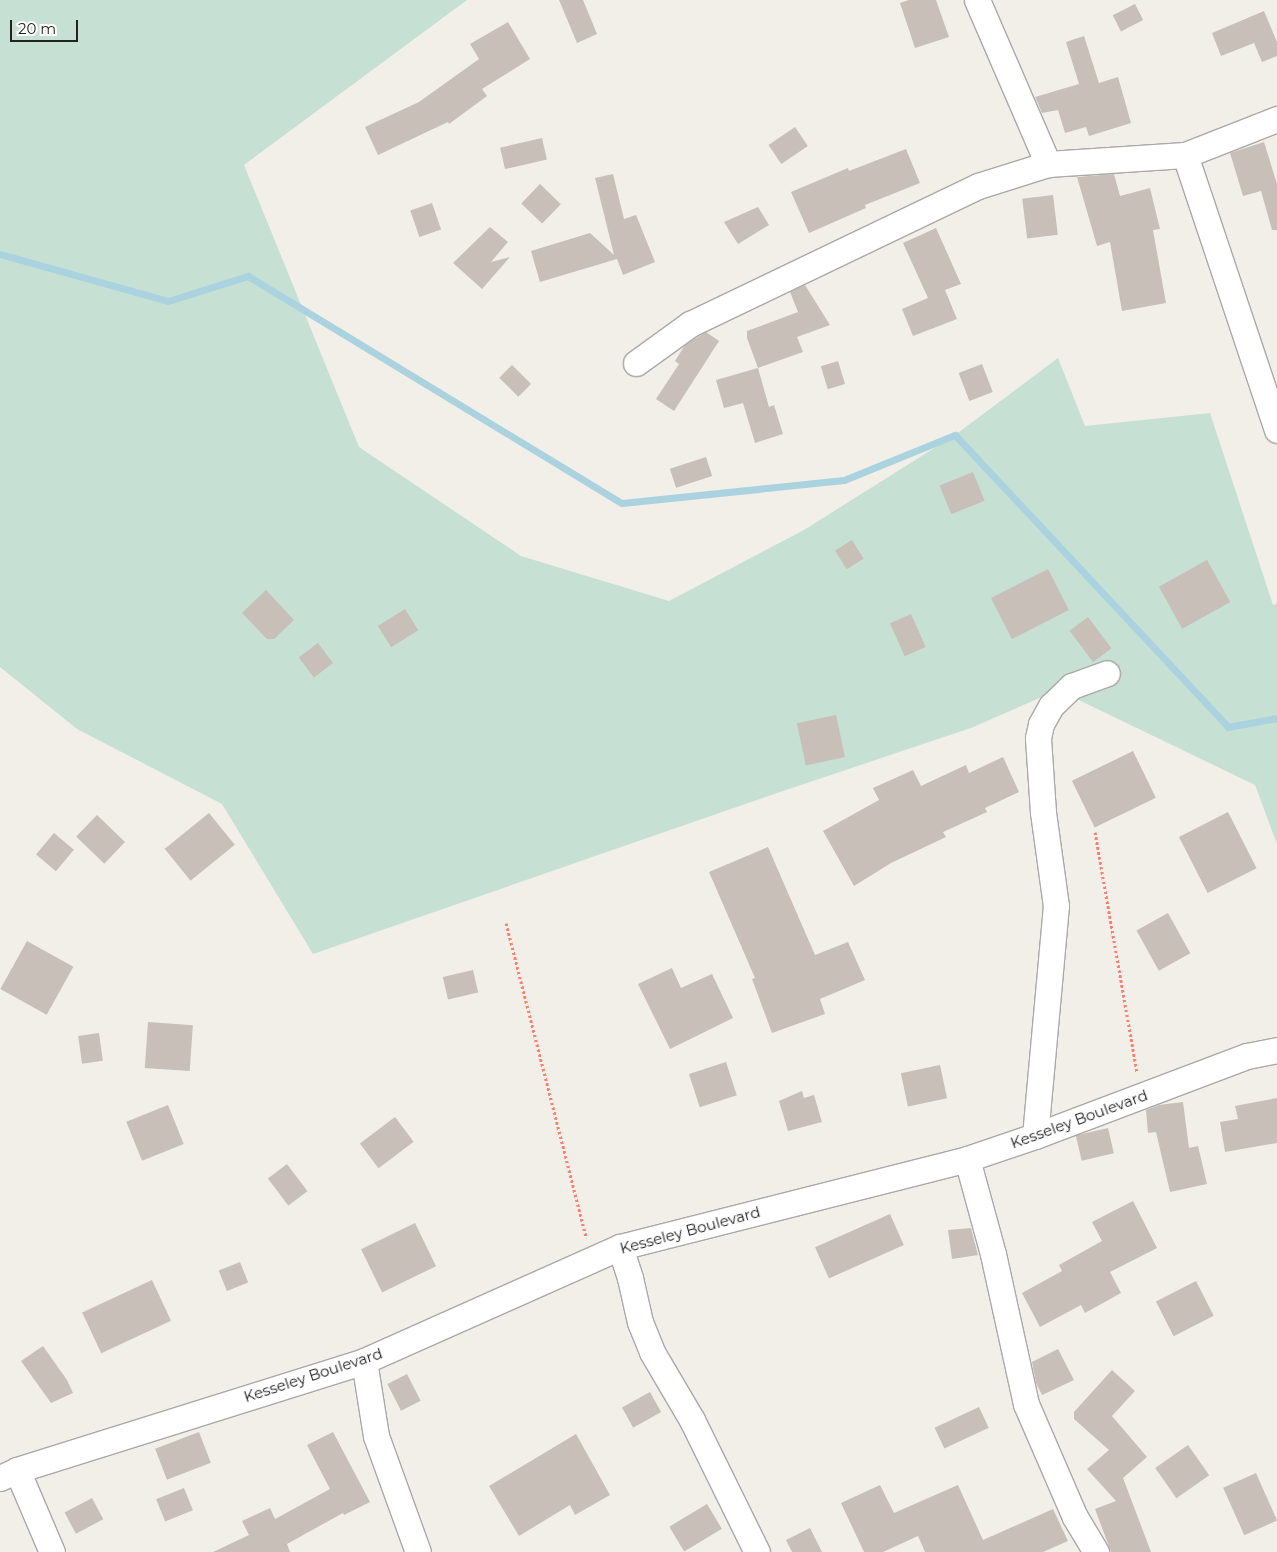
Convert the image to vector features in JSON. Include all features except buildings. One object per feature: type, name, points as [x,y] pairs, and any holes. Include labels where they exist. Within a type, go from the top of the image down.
[{"type":"street","points":[[977,0],[1048,164]]},
{"type":"street","points":[[636,363],[699,319],[978,186],[1048,164],[1185,155],[1277,119]]},
{"type":"street","points":[[1185,155],[1277,430]]},
{"type":"street","points":[[1035,1136],[1056,906],[1043,812],[1038,738],[1041,724],[1052,706],[1072,686],[1107,673]]},
{"type":"street","name":"Kesseley Boulevard","points":[[8,1474],[364,1361],[620,1247],[967,1159],[1035,1136],[1247,1056],[1277,1050]]},
{"type":"street","points":[[967,1159],[993,1254],[1026,1404],[1075,1517],[1096,1552]]},
{"type":"street","points":[[620,1247],[630,1278],[640,1322],[652,1352],[692,1420],[758,1552]]},
{"type":"street","points":[[364,1361],[376,1436],[418,1552]]},
{"type":"street","points":[[8,1474],[52,1552]]},
{"type":"path","points":[[1095,832],[1142,1096]]},
{"type":"path","points":[[506,923],[591,1260]]},
{"type":"green space","points":[[0,0],[467,0],[244,165],[359,447],[521,556],[669,601],[804,530],[955,435],[1058,358],[1085,426],[1210,413],[1273,605],[1277,603],[1277,844],[1255,785],[1058,690],[971,728],[313,954],[222,804],[77,729],[0,667]]},
{"type":"waterway","points":[[0,254],[168,301],[248,276],[622,503],[844,480],[955,435],[1228,727],[1277,718]]}]
